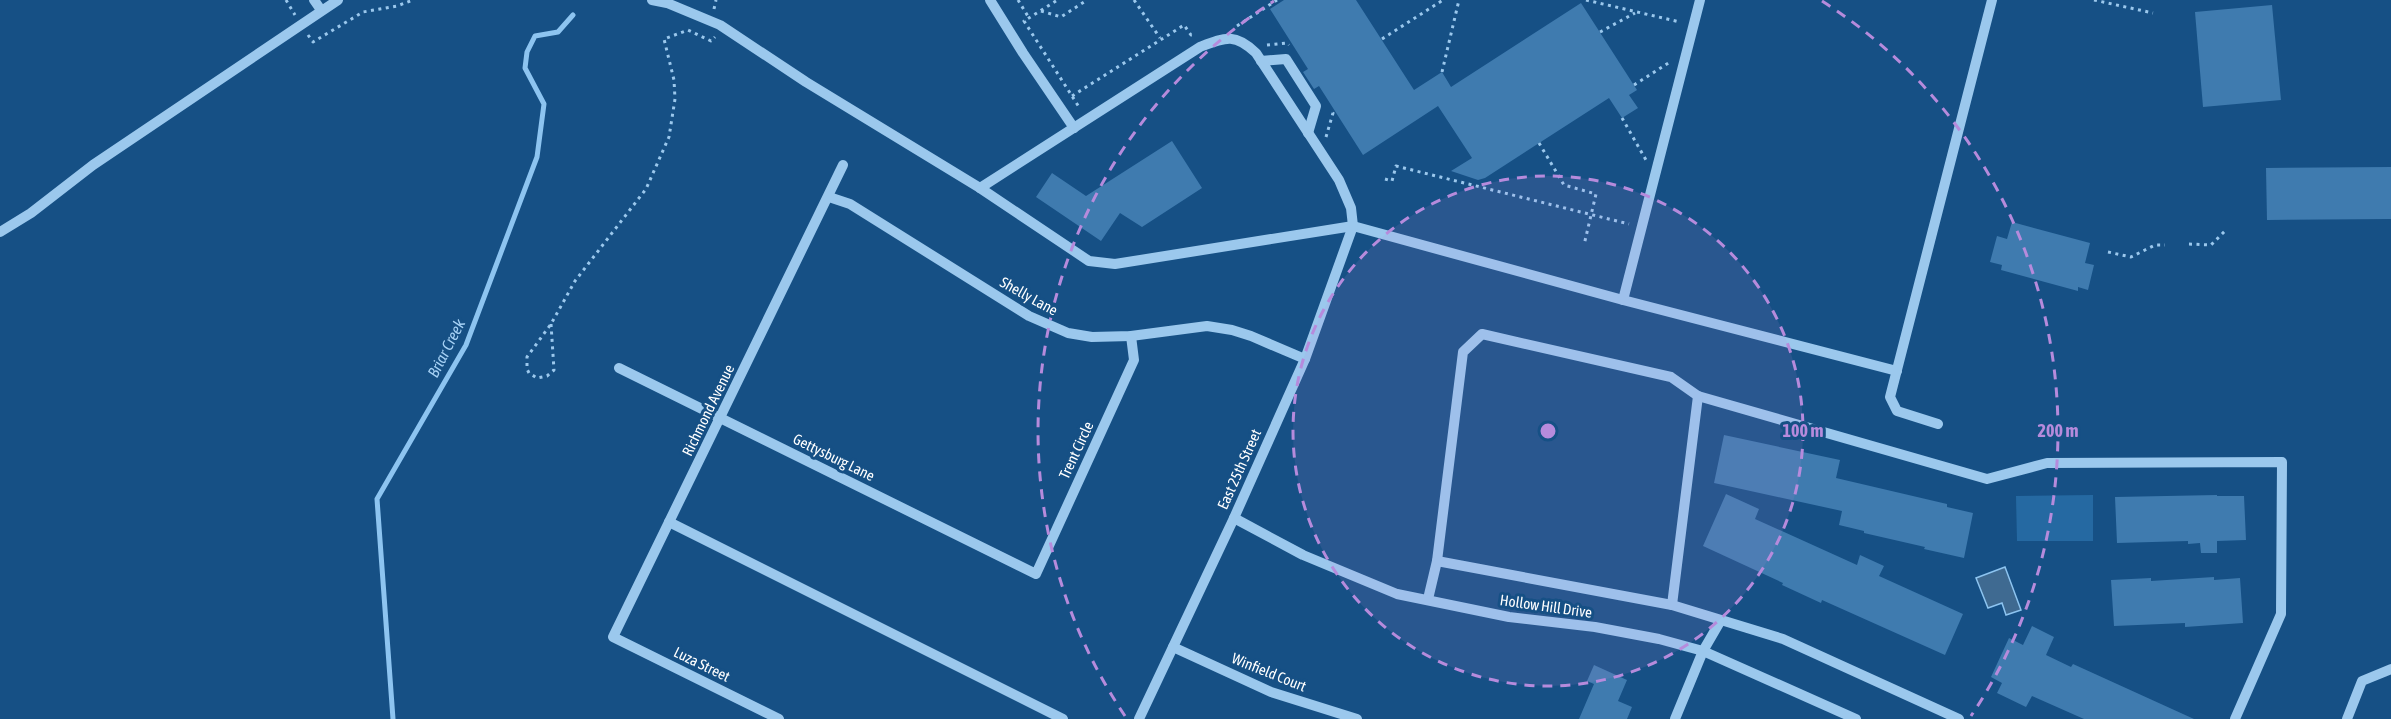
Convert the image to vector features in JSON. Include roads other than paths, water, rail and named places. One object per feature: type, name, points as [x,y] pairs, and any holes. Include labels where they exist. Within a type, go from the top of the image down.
[{"type":"street","points":[[314,0],[321,10]]},
{"type":"street","points":[[0,232],[31,213],[93,165],[338,0]]},
{"type":"street","points":[[652,0],[667,2],[720,25],[806,82],[980,188],[1089,261],[1115,264],[1353,226],[1623,300],[1897,371]]},
{"type":"street","points":[[990,0],[1074,128]]},
{"type":"street","points":[[1623,300],[1700,0]]},
{"type":"street","points":[[1938,424],[1897,411],[1890,397],[1992,0]]},
{"type":"street","points":[[980,188],[1200,47],[1221,39],[1243,41],[1261,61],[1339,180],[1351,208],[1353,226]]},
{"type":"street","points":[[1261,61],[1286,59],[1316,106],[1308,133]]},
{"type":"street","name":"Richmond Avenue","points":[[613,637],[843,165]]},
{"type":"street","name":"Shelly Lane","points":[[829,197],[850,204],[1029,316],[1068,333],[1092,337],[1131,336],[1207,326],[1251,336],[1305,359]]},
{"type":"street","name":"East 25th Street","points":[[1139,719],[1234,518],[1305,359],[1353,226]]},
{"type":"street","points":[[1428,599],[1437,561],[1462,352],[1482,334],[1671,377],[1698,396],[1987,479],[2047,464],[2282,462],[2281,614],[2235,719]]},
{"type":"street","name":"Trent Circle","points":[[1036,574],[1134,360],[1131,336]]},
{"type":"street","name":"Gettysburg Lane","points":[[619,368],[1036,574]]},
{"type":"street","points":[[1672,605],[1698,396]]},
{"type":"street","name":"Hollow Hill Drive","points":[[1234,518],[1303,555],[1397,594],[1509,617],[1595,627],[1659,639],[1703,651],[1856,719]]},
{"type":"street","points":[[669,522],[1063,719]]},
{"type":"street","points":[[1437,561],[1672,605],[1783,639],[1959,719]]},
{"type":"street","points":[[1675,719],[1703,651],[1721,620]]},
{"type":"street","name":"Luza Street","points":[[613,637],[779,719]]},
{"type":"street","name":"Winfield Court","points":[[1173,647],[1271,692],[1357,719]]},
{"type":"street","points":[[2347,719],[2362,681],[2391,669]]},
{"type":"waterway","name":"Briar Creek","points":[[393,719],[377,499],[466,345],[537,157],[544,104],[525,68],[527,52],[535,36],[558,32],[573,15]]}]
